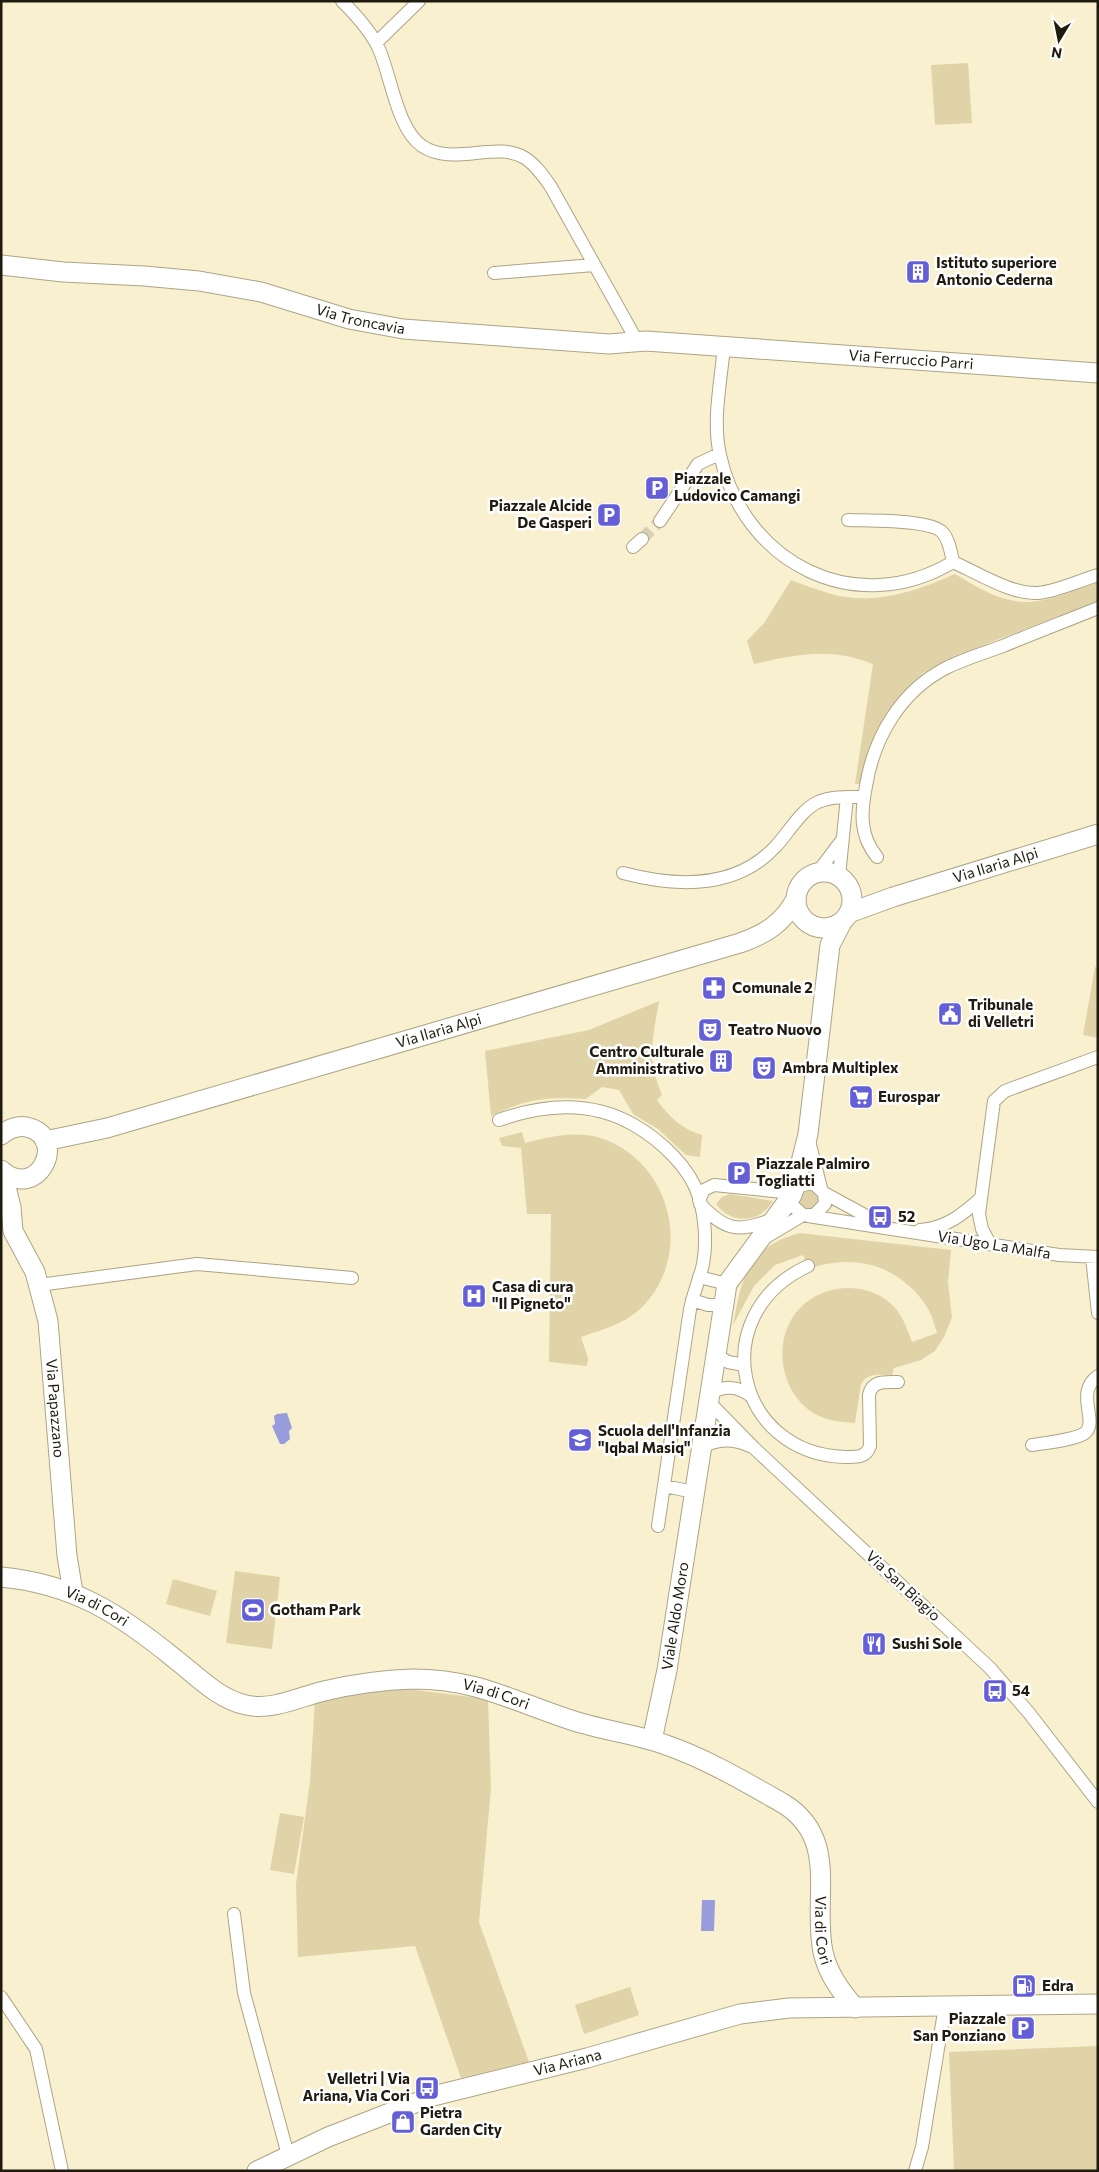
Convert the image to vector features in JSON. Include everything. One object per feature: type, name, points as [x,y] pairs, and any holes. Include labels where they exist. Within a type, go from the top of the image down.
[{"type":"street","points":[[342,1],[357,17],[376,43],[405,125],[418,143],[430,150],[447,155],[506,152],[528,160],[550,187],[637,341]]},
{"type":"street","points":[[376,43],[419,1]]},
{"type":"street","name":"Via Troncavia","points":[[1,265],[63,272],[199,281],[261,292],[344,318],[396,328],[609,344],[637,341],[724,346]]},
{"type":"street","points":[[494,273],[594,265]]},
{"type":"street","points":[[724,346],[718,425],[719,454],[730,488],[750,524],[778,552],[809,572],[840,582],[884,585],[922,578],[953,562]]},
{"type":"street","name":"Via Ferruccio Parri","points":[[724,346],[1098,373]]},
{"type":"street","points":[[660,521],[698,464],[719,454]]},
{"type":"street","points":[[848,520],[918,524],[941,530],[947,540],[953,562]]},
{"type":"street","points":[[953,562],[1006,586],[1032,593],[1050,590],[1098,575]]},
{"type":"street","points":[[877,857],[868,846],[863,832],[864,797],[870,764],[884,730],[901,705],[923,684],[952,665],[1098,608]]},
{"type":"street","points":[[623,873],[683,884],[727,878],[767,855],[812,806],[822,800],[864,797]]},
{"type":"street","points":[[806,1216],[792,1205],[793,1192],[808,1134],[830,945],[845,918],[852,898],[843,879],[842,840],[847,798]]},
{"type":"street","name":"Via Ilaria Alpi","points":[[845,918],[893,896],[1098,834]]},
{"type":"street","points":[[830,945],[816,926],[800,915],[796,899],[802,882],[817,873],[842,840]]},
{"type":"street","points":[[817,873],[825,872],[843,879]]},
{"type":"street","name":"Via Ilaria Alpi","points":[[843,879],[864,892],[893,896]]},
{"type":"street","name":"Via Ilaria Alpi","points":[[45,1140],[107,1128],[582,990],[740,942],[769,930],[784,918],[796,899]]},
{"type":"street","points":[[816,926],[827,928],[845,918]]},
{"type":"street","name":"Via Ilaria Alpi","points":[[769,930],[816,926]]},
{"type":"street","points":[[990,1244],[980,1219],[994,1101],[1001,1093],[1098,1057]]},
{"type":"street","points":[[499,1120],[554,1108],[584,1107],[605,1112],[635,1126],[670,1153],[688,1173],[700,1202],[704,1244],[699,1277],[692,1300],[658,1526]]},
{"type":"street","points":[[6,1129],[31,1128],[45,1140],[41,1167],[8,1218]]},
{"type":"street","name":"Via Ilaria Alpi","points":[[41,1167],[107,1128]]},
{"type":"street","points":[[757,1242],[806,1216],[814,1215],[822,1209],[825,1198],[808,1134]]},
{"type":"street","points":[[1,1170],[7,1175],[22,1179],[41,1167]]},
{"type":"street","name":"Via Papazzano","points":[[1,1170],[8,1218],[25,1250],[40,1285],[50,1335],[67,1556],[73,1592]]},
{"type":"street","points":[[692,1300],[723,1305],[727,1284],[793,1192],[807,1182],[823,1190]]},
{"type":"street","points":[[700,1202],[704,1190],[714,1185],[793,1192]]},
{"type":"street","name":"Via Ugo La Malfa","points":[[823,1190],[890,1229]]},
{"type":"street","points":[[905,1231],[928,1229],[946,1224],[963,1214],[981,1198]]},
{"type":"street","points":[[700,1202],[717,1221],[734,1228],[751,1227],[773,1219]]},
{"type":"street","name":"Via Ugo La Malfa","points":[[806,1216],[1059,1255],[1095,1257]]},
{"type":"street","points":[[1095,1257],[1098,1313]]},
{"type":"street","points":[[40,1285],[197,1264],[352,1278]]},
{"type":"street","points":[[808,1266],[783,1280],[766,1296],[757,1309],[745,1340],[744,1365],[752,1396],[766,1420],[796,1444],[824,1454],[856,1457],[866,1454],[870,1446],[869,1396],[871,1388],[878,1383],[898,1382]]},
{"type":"street","points":[[699,1277],[727,1284]]},
{"type":"street","name":"Viale Aldo Moro","points":[[652,1740],[665,1681],[723,1305]]},
{"type":"street","points":[[715,1354],[728,1362],[744,1365]]},
{"type":"street","points":[[1032,1445],[1086,1432],[1090,1424],[1087,1392],[1090,1383],[1098,1376]]},
{"type":"street","points":[[708,1398],[720,1388],[730,1387],[752,1396]]},
{"type":"street","name":"Via San Biagio","points":[[708,1398],[754,1448],[983,1661],[1029,1713],[1098,1802]]},
{"type":"street","name":"Via San Biagio","points":[[700,1449],[711,1442],[723,1440],[738,1442],[754,1448]]},
{"type":"street","points":[[664,1486],[694,1492]]},
{"type":"street","name":"Via di Cori","points":[[1,1577],[42,1584],[73,1592],[99,1605],[152,1640],[220,1694],[245,1705],[276,1705],[319,1692],[364,1683],[429,1680],[486,1688],[569,1720],[652,1740],[686,1753],[779,1801],[797,1812],[807,1822],[818,1852],[821,1930],[825,1958],[834,1981],[855,2008]]},
{"type":"street","points":[[234,1914],[244,1993],[288,2155]]},
{"type":"street","points":[[1,1997],[36,2049],[62,2171]]},
{"type":"street","name":"Via Ariana","points":[[257,2171],[367,2120],[433,2096],[587,2058],[740,2014],[781,2008],[1098,2004]]},
{"type":"street","points":[[915,2171],[922,2147],[945,2006]]},
{"type":"shaded area","points":[[968,63],[972,123],[935,125],[931,65]]},
{"type":"shaded area","points":[[955,574],[996,596],[1023,602],[1051,598],[1098,582],[1098,602],[954,656],[923,673],[893,704],[878,731],[863,784],[855,784],[873,664],[842,655],[814,654],[785,657],[754,664],[747,641],[764,623],[791,580],[831,594],[863,598],[894,595],[910,591]]},
{"type":"shaded area","points":[[1095,967],[1098,967],[1098,1038],[1083,1035]]},
{"type":"shaded area","points":[[659,1001],[652,1048],[654,1070],[662,1095],[657,1100],[676,1122],[702,1135],[700,1157],[686,1155],[658,1129],[633,1114],[619,1090],[602,1087],[586,1099],[559,1098],[527,1102],[491,1116],[485,1051],[589,1030]]},
{"type":"shaded area","points":[[522,1132],[525,1143],[552,1137],[588,1135],[621,1148],[641,1164],[657,1184],[666,1207],[671,1232],[669,1258],[660,1282],[645,1304],[631,1316],[615,1325],[581,1337],[588,1358],[587,1366],[549,1362],[551,1214],[527,1214],[521,1148],[502,1146],[499,1138]]},
{"type":"shaded area","points":[[805,1189],[813,1189],[819,1195],[819,1203],[813,1209],[805,1209],[799,1203],[799,1195]]},
{"type":"shaded area","points":[[730,1194],[773,1201],[761,1214],[745,1219],[737,1218],[722,1211],[716,1204],[722,1197]]},
{"type":"shaded area","points":[[800,1233],[951,1250],[948,1282],[952,1317],[945,1335],[935,1351],[921,1360],[894,1368],[892,1375],[875,1375],[864,1380],[861,1384],[855,1423],[830,1420],[815,1414],[803,1405],[793,1393],[783,1364],[783,1349],[785,1334],[791,1320],[800,1308],[810,1300],[832,1290],[844,1288],[868,1291],[880,1296],[898,1311],[912,1342],[937,1333],[931,1314],[925,1304],[902,1280],[873,1266],[858,1263],[842,1262],[809,1269],[803,1255],[775,1265],[754,1286],[733,1325],[744,1278],[750,1266],[768,1247],[782,1239]]},
{"type":"shaded area","name":"Gotham Park","points":[[235,1571],[280,1577],[272,1649],[226,1643]]},
{"type":"shaded area","points":[[173,1579],[217,1591],[210,1616],[166,1604]]},
{"type":"shaded area","points":[[362,1688],[399,1688],[488,1699],[491,1788],[479,1922],[529,2062],[461,2078],[415,1946],[298,1957],[296,1884],[310,1781],[315,1700]]},
{"type":"shaded area","points":[[280,1813],[304,1817],[294,1874],[270,1870]]},
{"type":"shaded area","points":[[630,1987],[639,2015],[584,2034],[575,2005]]},
{"type":"shaded area","points":[[1098,2046],[1098,2171],[954,2171],[949,2052]]},
{"type":"water","points":[[287,1413],[292,1428],[289,1431],[290,1439],[284,1444],[280,1444],[272,1426],[275,1424],[274,1416]]},
{"type":"water","points":[[702,1900],[715,1900],[714,1931],[701,1931]]},
{"type":"tunnel","points":[[642,539],[660,521]]},
{"type":"place","name":"Istituto superiore Antonio Cederna","points":[[918,272]]},
{"type":"place","name":"Piazzale Ludovico Camangi","points":[[657,488]]},
{"type":"place","name":"Piazzale Alcide De Gasperi","points":[[609,515]]},
{"type":"place","name":"Comunale 2","points":[[714,988]]},
{"type":"place","name":"Tribunale di Velletri","points":[[950,1014]]},
{"type":"place","name":"Teatro Nuovo","points":[[710,1030]]},
{"type":"place","name":"Centro Culturale Amministrativo","points":[[721,1061]]},
{"type":"place","name":"Ambra Multiplex","points":[[764,1068]]},
{"type":"place","name":"Eurospar","points":[[861,1097]]},
{"type":"place","name":"Piazzale Palmiro Togliatti","points":[[739,1173]]},
{"type":"place","name":"52","points":[[880,1217]]},
{"type":"place","name":"Casa di cura \"Il Pigneto\"","points":[[474,1296]]},
{"type":"place","name":"Scuola dell'Infanzia \"Iqbal Masiq\"","points":[[580,1440]]},
{"type":"place","name":"Gotham Park","points":[[253,1610]]},
{"type":"place","name":"Sushi Sole","points":[[874,1644]]},
{"type":"place","name":"54","points":[[995,1691]]},
{"type":"place","name":"Edra","points":[[1024,1986]]},
{"type":"place","name":"Piazzale San Ponziano","points":[[1023,2028]]},
{"type":"place","name":"Velletri | Via Ariana, Via Cori","points":[[427,2088]]},
{"type":"place","name":"Pietra Garden City","points":[[403,2122]]}]
